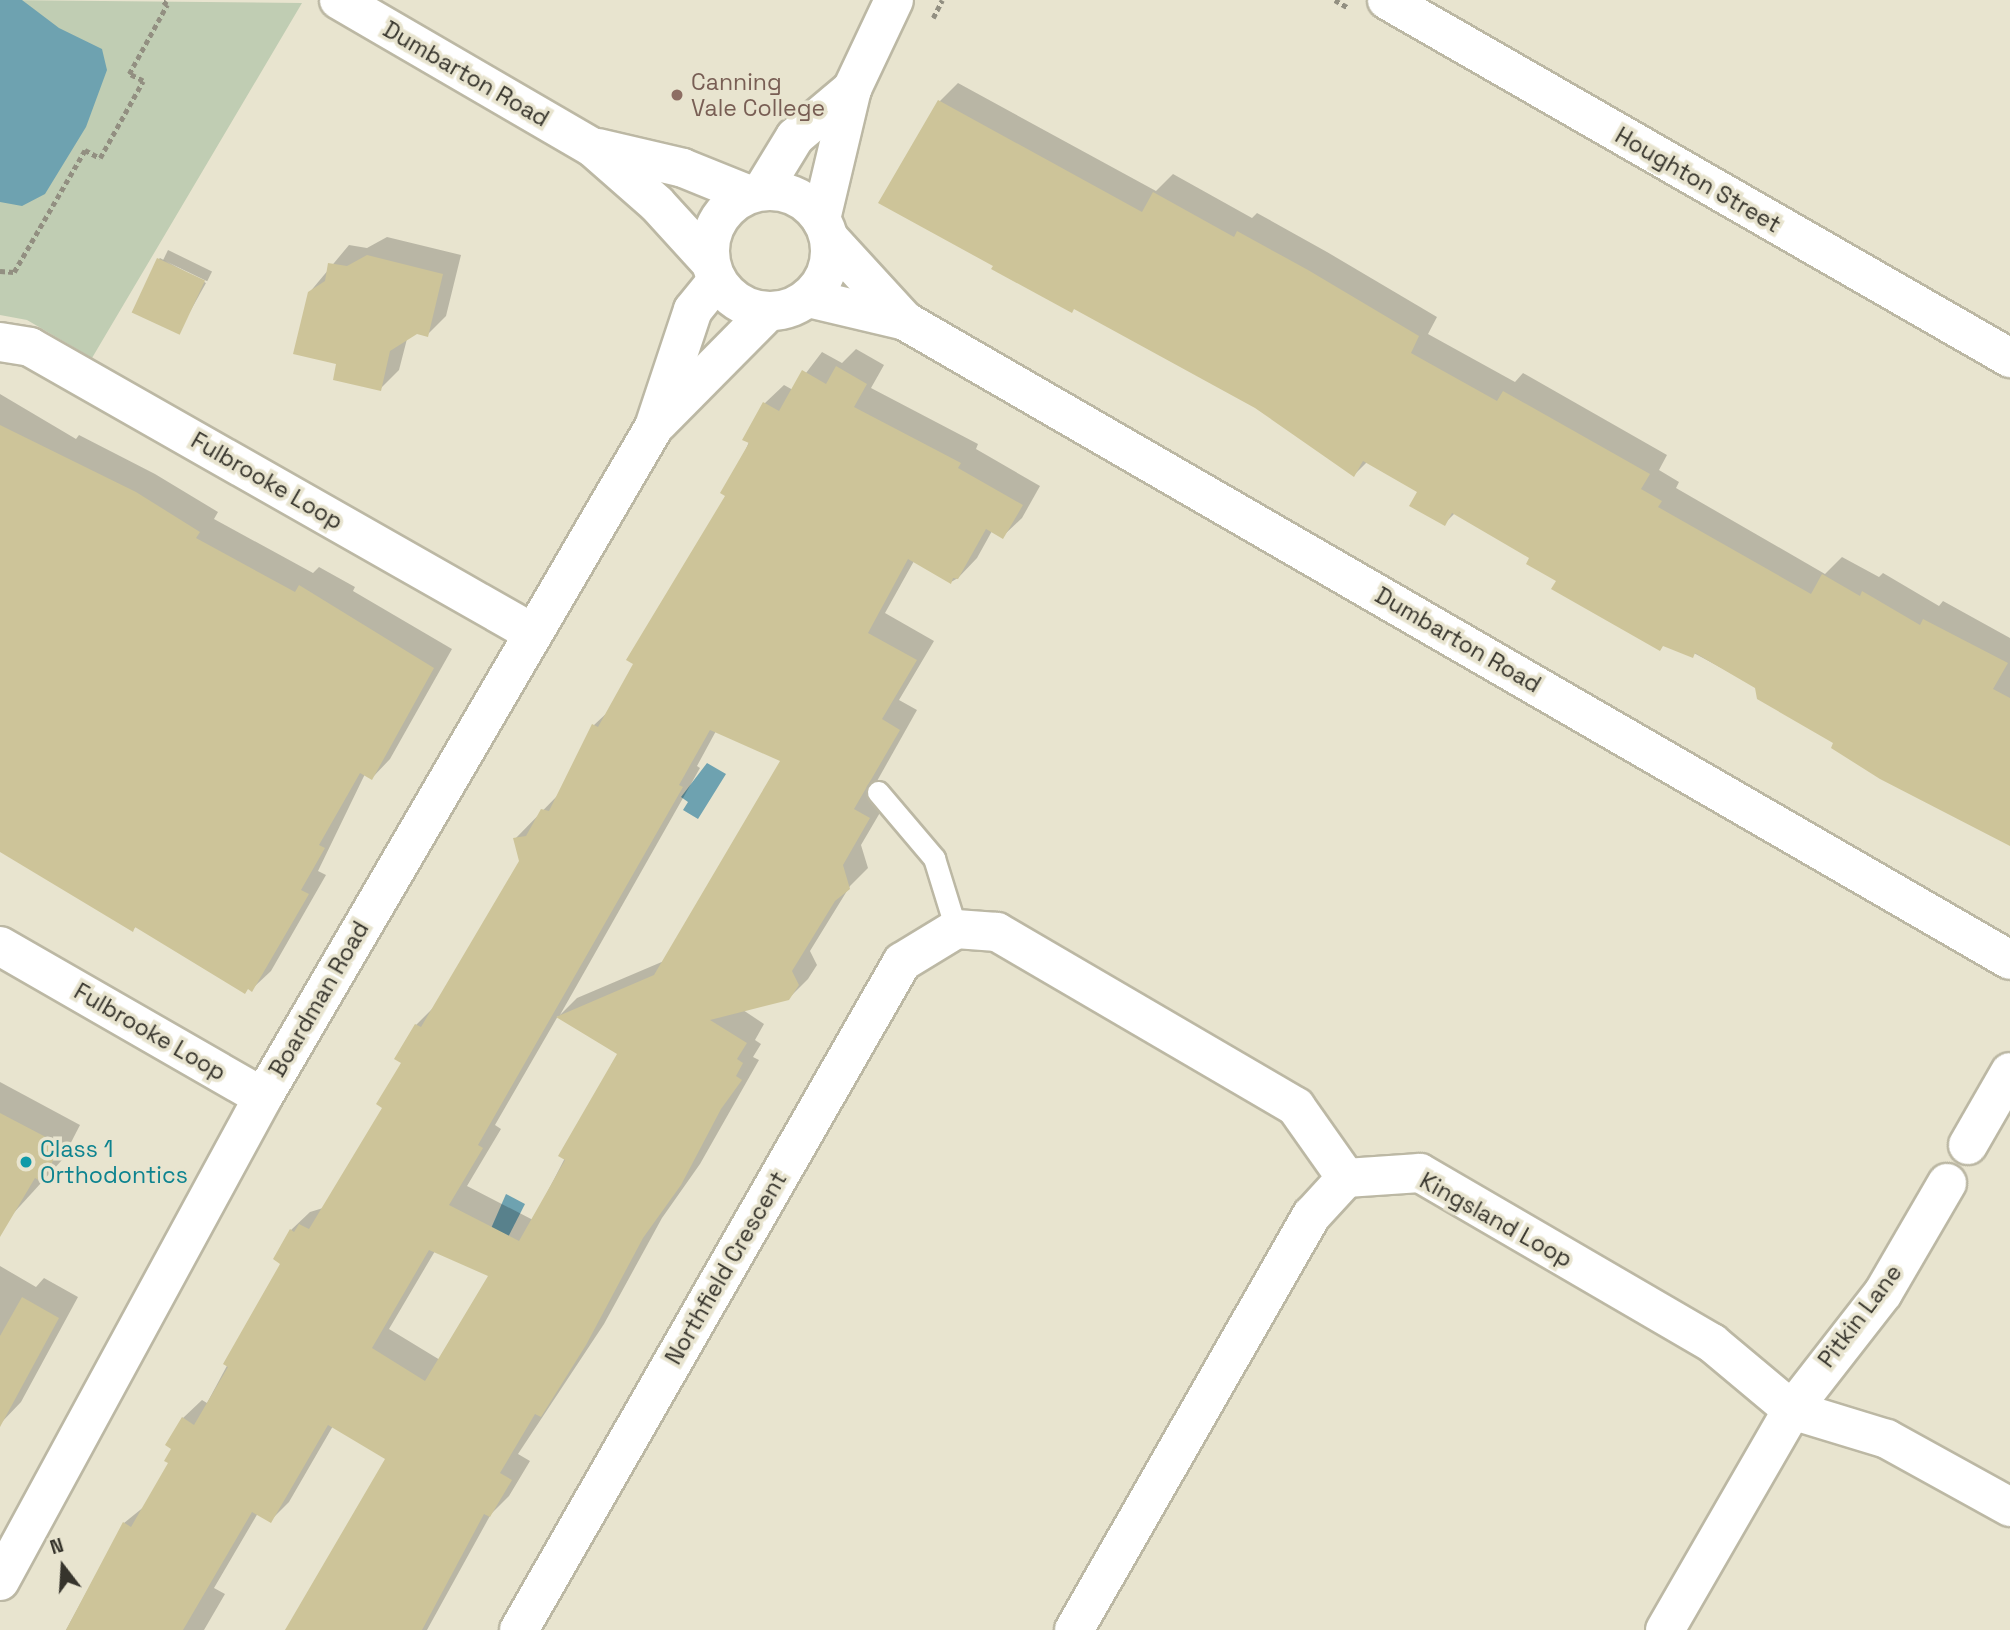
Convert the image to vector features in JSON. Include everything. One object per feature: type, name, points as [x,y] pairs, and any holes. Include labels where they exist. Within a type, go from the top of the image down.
[{"type":"street","name":"Dumbarton Road","points":[[339,0],[592,147],[657,204],[713,271]]},
{"type":"street","name":"Boardman Road","points":[[654,427],[768,312],[808,298],[827,271],[825,228],[852,89],[894,0]]},
{"type":"street","name":"Houghton Street","points":[[1387,0],[2010,358]]},
{"type":"street","name":"Boardman Road","points":[[0,1581],[10,1543],[531,632],[654,427],[693,310],[713,271],[717,221],[729,205],[754,192],[795,137],[852,89]]},
{"type":"street","name":"Dumbarton Road","points":[[592,147],[683,167],[754,192]]},
{"type":"street","points":[[754,192],[795,196],[825,228]]},
{"type":"street","name":"Dumbarton Road","points":[[825,228],[905,321]]},
{"type":"street","points":[[713,271],[729,297],[748,308],[768,312]]},
{"type":"street","name":"Dumbarton Road","points":[[808,298],[905,321],[2010,960]]},
{"type":"street","name":"Fulbrooke Loop","points":[[0,342],[30,346],[531,632]]},
{"type":"street","points":[[957,929],[997,932],[1296,1107],[1346,1178],[1312,1215],[1074,1630]]},
{"type":"street","name":"Northfield Crescent","points":[[519,1630],[902,962],[957,929]]},
{"type":"street","name":"Fulbrooke Loop","points":[[0,946],[263,1097]]},
{"type":"street","points":[[1968,1145],[2010,1072]]},
{"type":"street","name":"Kingsland Loop","points":[[1346,1178],[1420,1172],[1712,1343],[1792,1410]]},
{"type":"street","name":"Pitkin Lane","points":[[1792,1410],[1883,1293],[1947,1183]]},
{"type":"street","points":[[1665,1630],[1792,1410],[1887,1439],[2010,1507]]},
{"type":"lane","points":[[878,792],[934,858],[957,929]]},
{"type":"path","points":[[0,271],[14,272],[85,150],[100,158],[143,82],[129,74],[167,5],[161,0]]},
{"type":"green space","points":[[0,0],[302,3],[92,358],[27,320],[0,315]]},
{"type":"water","points":[[0,0],[22,0],[59,28],[102,49],[107,70],[86,127],[45,194],[22,206],[0,202]]},
{"type":"water","points":[[707,763],[726,774],[698,819],[683,810],[688,802],[681,797]]},
{"type":"water","points":[[506,1194],[525,1204],[502,1249],[486,1240]]},
{"type":"building","points":[[938,100],[1142,212],[1153,192],[1234,237],[1237,231],[1308,270],[1419,336],[1411,353],[1497,401],[1503,391],[1650,474],[1641,489],[1662,501],[1658,507],[1811,594],[1822,574],[1860,596],[1862,591],[1920,625],[1923,619],[2008,663],[1993,689],[2010,698],[2010,846],[1880,779],[1831,748],[1833,743],[1757,699],[1755,688],[1695,653],[1693,658],[1663,646],[1660,651],[1551,589],[1556,581],[1526,564],[1529,558],[1452,513],[1445,526],[1409,506],[1417,492],[1363,461],[1354,477],[1255,408],[1074,309],[1072,313],[991,269],[993,266],[878,203]]},
{"type":"building","points":[[367,255],[443,274],[428,337],[417,334],[390,351],[381,391],[333,380],[336,364],[293,354],[308,292],[325,281],[328,263],[347,266]]},
{"type":"building","points":[[157,258],[205,280],[180,335],[132,312]]},
{"type":"building","points":[[836,366],[867,384],[854,407],[961,463],[958,468],[1023,505],[1003,539],[986,529],[958,579],[953,578],[951,584],[908,559],[868,633],[917,660],[882,719],[900,730],[854,809],[870,818],[843,865],[850,889],[835,901],[792,971],[799,985],[789,1000],[710,1020],[747,1043],[737,1059],[743,1063],[736,1076],[742,1080],[721,1109],[681,1185],[643,1238],[586,1345],[541,1417],[535,1414],[500,1473],[512,1480],[490,1517],[484,1514],[422,1630],[285,1630],[385,1459],[328,1425],[271,1523],[252,1512],[183,1630],[66,1630],[123,1522],[131,1527],[168,1463],[164,1461],[171,1449],[165,1445],[182,1417],[194,1425],[228,1367],[223,1364],[280,1264],[273,1259],[290,1229],[294,1232],[299,1224],[309,1229],[382,1108],[376,1104],[401,1063],[394,1059],[415,1024],[421,1027],[519,861],[513,838],[526,836],[541,809],[549,811],[592,724],[598,727],[633,664],[626,660],[725,496],[720,493],[749,443],[742,440],[763,402],[779,411],[802,370],[826,384]],"holes":[[[710,730],[780,761],[654,975],[556,1017],[617,1054],[558,1156],[565,1160],[519,1241],[449,1205],[483,1148],[478,1145],[683,787],[679,785]],[[429,1250],[488,1276],[425,1381],[372,1348]]]},
{"type":"building","points":[[0,425],[136,492],[200,532],[196,538],[295,592],[299,585],[434,668],[372,780],[360,773],[319,845],[325,848],[301,890],[309,894],[252,992],[248,989],[245,994],[135,927],[133,932],[0,852]]},
{"type":"building","name":"Class 1 Orthodontics","points":[[0,1113],[61,1145],[42,1182],[35,1178],[0,1237]]},
{"type":"building","points":[[22,1297],[59,1318],[0,1427],[0,1336]]},
{"type":"place","name":"Canning Vale College","points":[[677,95]]},
{"type":"place","name":"Class 1 Orthodontics","points":[[26,1162]]}]
